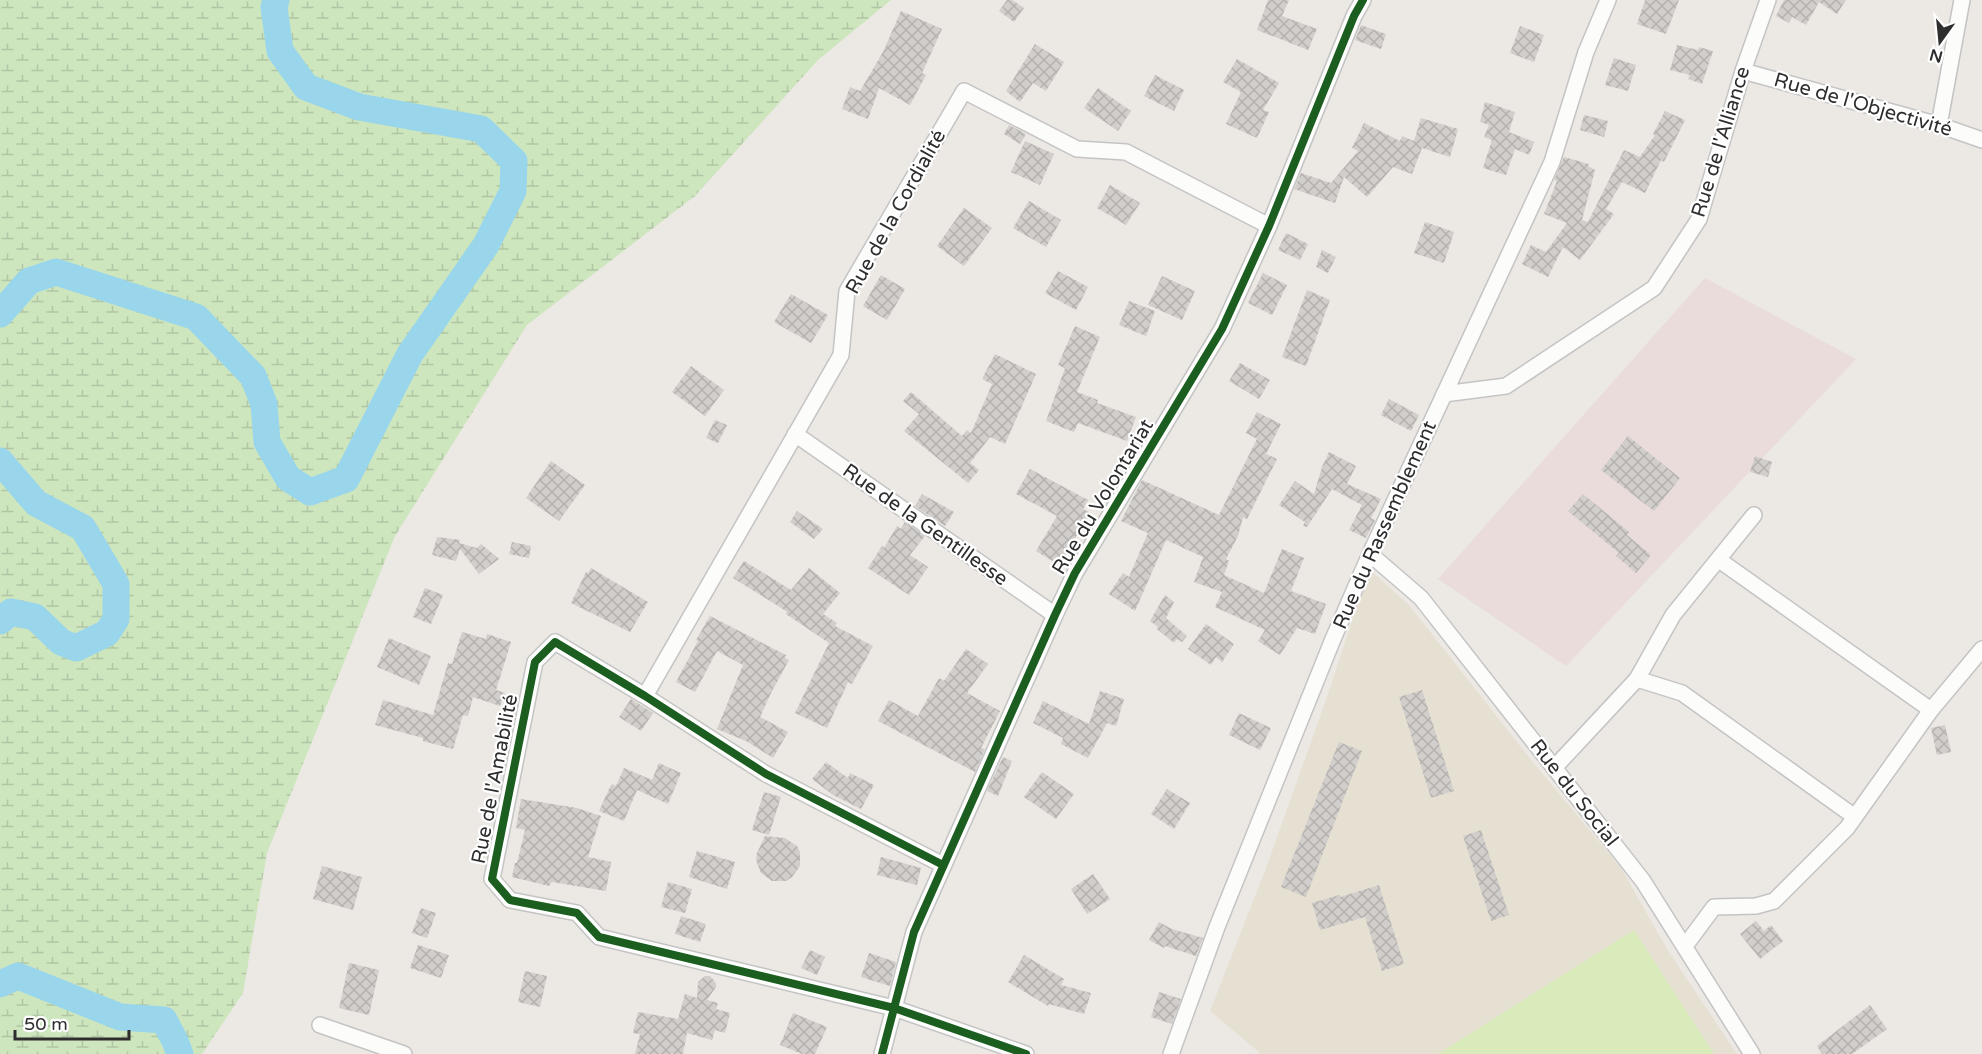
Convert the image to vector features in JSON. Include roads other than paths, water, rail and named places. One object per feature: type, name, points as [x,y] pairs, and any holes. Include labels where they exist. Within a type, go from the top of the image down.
[{"type":"street","name":"Rue du Volontariat","points":[[882,1054],[914,932],[1055,615],[1075,573],[1222,329],[1269,226],[1354,16],[1363,0]]},
{"type":"street","name":"Rue du Rassemblement","points":[[1171,1054],[1217,927],[1333,639],[1370,554],[1552,162],[1586,52],[1608,0]]},
{"type":"street","name":"Rue de l'Alliance","points":[[1444,394],[1506,386],[1654,288],[1700,219],[1743,71],[1768,0]]},
{"type":"street","points":[[1939,125],[1962,0]]},
{"type":"street","name":"Rue de l'Objectivité","points":[[1743,71],[1939,125],[1982,140]]},
{"type":"street","name":"Rue de la Cordialité","points":[[645,696],[841,354],[847,291],[964,91],[1077,149],[1126,152],[1269,226]]},
{"type":"street","name":"Rue de la Gentillesse","points":[[795,434],[1055,615]]},
{"type":"street","points":[[1554,768],[1637,679],[1673,615],[1754,515]]},
{"type":"street","name":"Rue du Social","points":[[1370,554],[1421,598],[1643,882],[1752,1054]]},
{"type":"street","points":[[1719,560],[1931,710]]},
{"type":"street","name":"Rue de l'Amabilité","points":[[943,865],[766,774],[645,696],[555,642],[535,662],[492,879],[510,900],[577,914],[599,937],[894,1008],[1026,1054]]},
{"type":"street","points":[[1685,945],[1714,907],[1756,906],[1774,901],[1847,828],[1931,710],[1982,649]]},
{"type":"street","points":[[1637,679],[1682,693],[1855,817]]},
{"type":"street","points":[[320,1025],[404,1054]]},
{"type":"waterway","points":[[0,314],[29,281],[56,272],[196,317],[253,376],[264,404],[267,442],[288,478],[310,492],[346,479],[410,354],[486,245],[513,191],[514,161],[481,129],[359,107],[306,87],[280,51],[274,7],[276,0]]},
{"type":"waterway","points":[[0,461],[36,503],[83,528],[116,584],[116,619],[107,633],[76,648],[61,642],[35,617],[11,612],[0,621]]},
{"type":"waterway","points":[[0,984],[18,976],[120,1017],[164,1020],[180,1054]]}]
